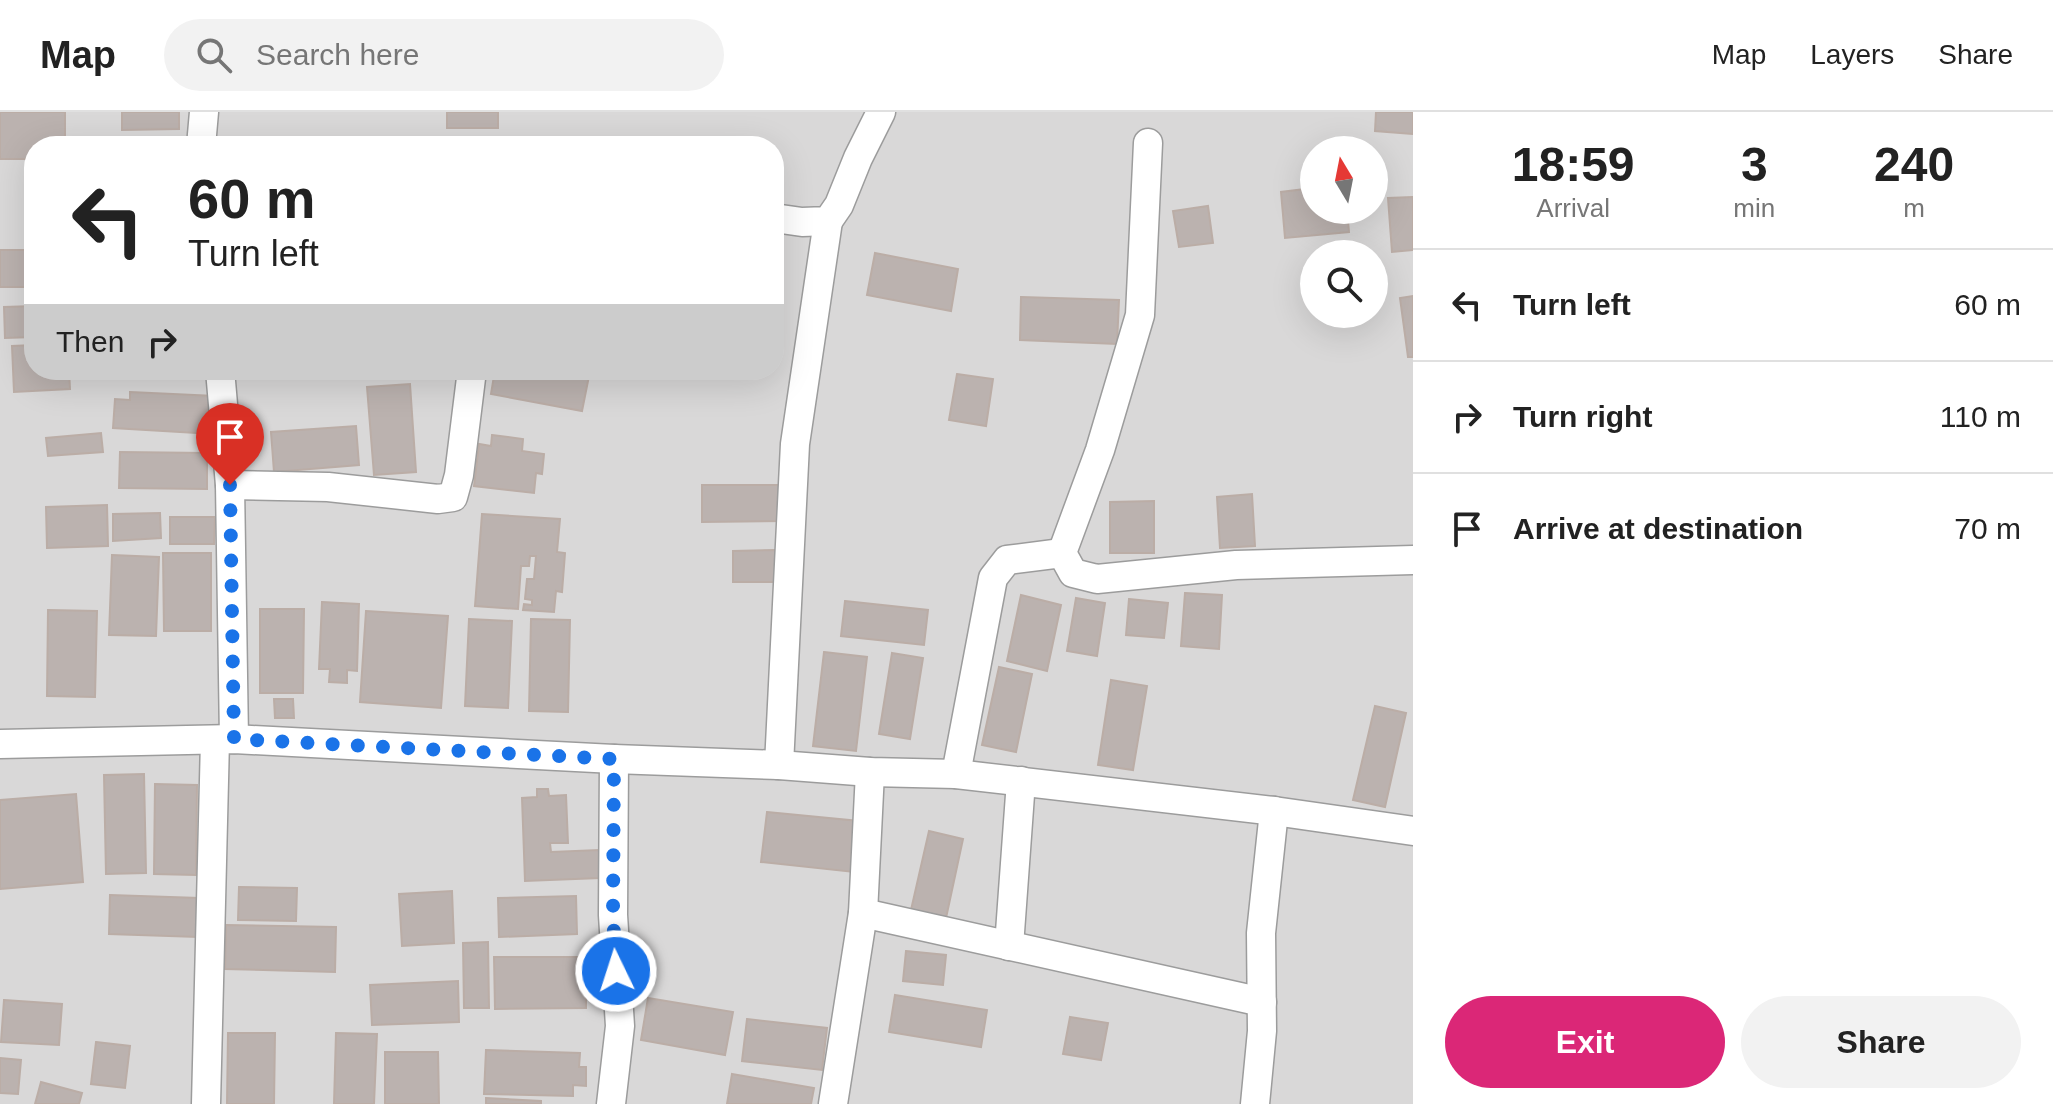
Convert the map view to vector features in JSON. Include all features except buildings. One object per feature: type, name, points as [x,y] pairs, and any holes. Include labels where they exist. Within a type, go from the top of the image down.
[{"type":"street","points":[[202,136],[204,112]]},
{"type":"street","points":[[779,765],[795,444],[828,221],[839,205],[881,112]]},
{"type":"street","points":[[1148,143],[1140,315],[1100,450],[1062,553],[1073,573],[1097,579],[1236,565],[1413,560]]},
{"type":"street","points":[[784,219],[828,221]]},
{"type":"street","points":[[206,1104],[224,740],[230,485],[221,380]]},
{"type":"street","points":[[230,485],[328,487],[438,499],[453,497],[459,475],[471,380]]},
{"type":"street","points":[[956,774],[993,578],[1007,560],[1062,553]]},
{"type":"street","points":[[0,744],[224,740],[956,774],[1274,811],[1413,831]]},
{"type":"street","points":[[611,1104],[620,1026],[613,915],[614,759]]},
{"type":"street","points":[[833,1104],[863,913],[870,772]]},
{"type":"street","points":[[1009,946],[1021,781]]},
{"type":"street","points":[[1255,1104],[1262,1031],[1261,933],[1274,811]]},
{"type":"street","points":[[863,913],[1262,1002]]},
{"type":"shaded area","points":[[0,112],[1413,112],[1413,1104],[0,1104]]},
{"type":"route","points":[[230,485],[234,739],[614,759],[613,915],[616,971]]}]
